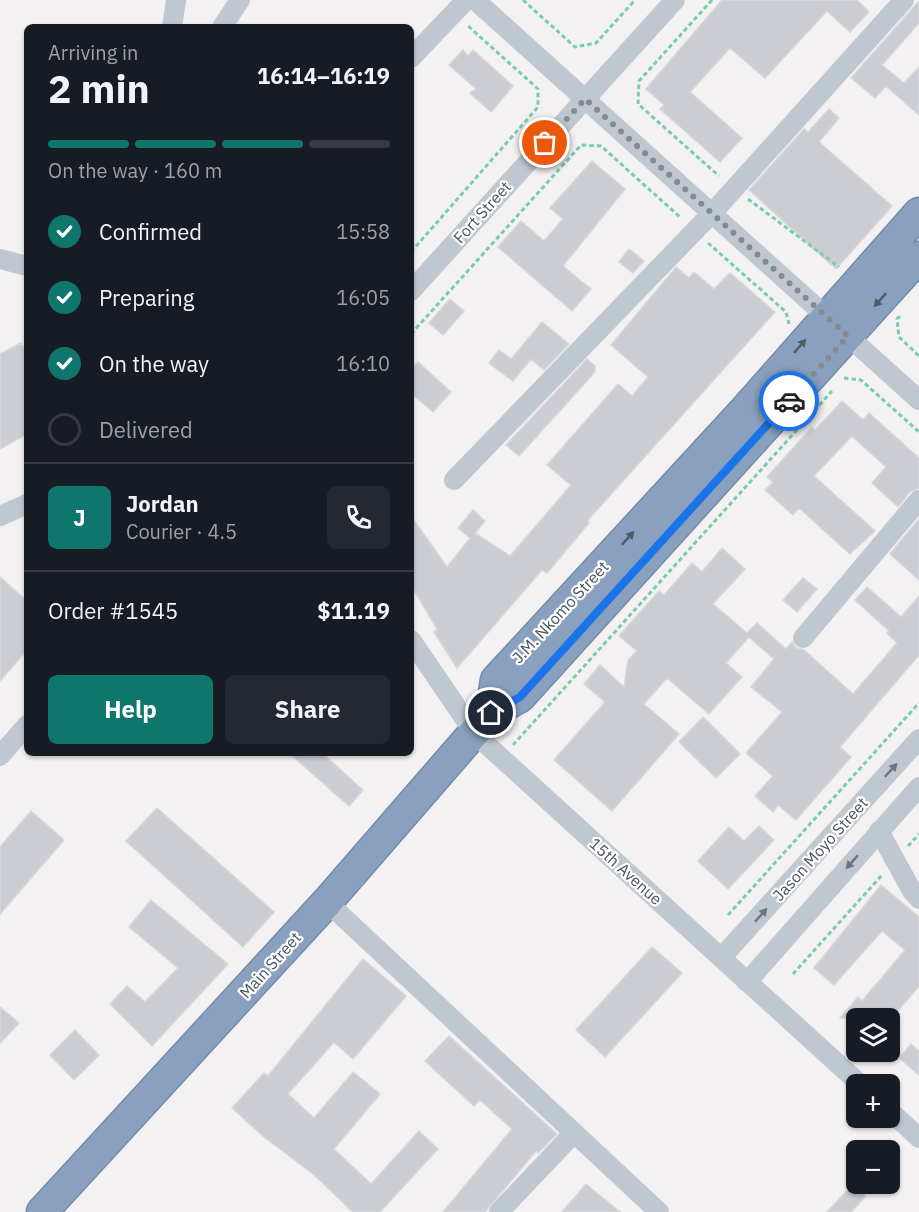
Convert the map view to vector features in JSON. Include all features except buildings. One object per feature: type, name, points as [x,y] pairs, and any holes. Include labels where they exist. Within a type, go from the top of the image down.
[{"type":"highway","name":"J.M. Nkomo Street","points":[[483,723],[520,697],[837,326],[919,213]]},
{"type":"highway","name":"J.M. Nkomo Street","points":[[837,326],[919,257]]},
{"type":"highway","name":"Main Street","points":[[42,1212],[327,902],[483,723]]},
{"type":"street","points":[[172,24],[176,0]]},
{"type":"street","points":[[225,24],[240,0]]},
{"type":"street","points":[[475,0],[919,400]]},
{"type":"street","name":"Fort Street","points":[[414,288],[675,0]]},
{"type":"street","points":[[454,480],[711,213],[904,0]]},
{"type":"street","points":[[414,55],[460,7]]},
{"type":"street","points":[[0,259],[24,265]]},
{"type":"street","points":[[803,638],[919,500]]},
{"type":"street","points":[[0,516],[24,505]]},
{"type":"street","name":"15th Avenue","points":[[414,643],[483,723],[501,758],[849,1074]]},
{"type":"street","points":[[0,756],[24,728]]},
{"type":"street","name":"Jason Moyo Street","points":[[721,958],[919,739]]},
{"type":"street","name":"Jason Moyo Street","points":[[747,982],[919,787]]},
{"type":"street","points":[[879,831],[912,891],[919,899]]},
{"type":"street","points":[[327,902],[659,1212]]},
{"type":"street","points":[[900,1120],[919,1138]]},
{"type":"street","points":[[499,1212],[573,1134]]},
{"type":"path","points":[[523,0],[575,47],[596,43],[635,0]]},
{"type":"path","points":[[712,0],[639,81],[638,104],[733,189],[843,270]]},
{"type":"path","points":[[414,249],[538,107],[538,89],[460,7]]},
{"type":"path","points":[[414,331],[581,145],[601,146],[786,312],[790,329]]},
{"type":"path","points":[[905,311],[897,319],[899,338],[919,356]]},
{"type":"path","points":[[501,758],[845,377],[861,380],[919,432]]},
{"type":"path","points":[[728,915],[919,703]]},
{"type":"path","points":[[793,974],[919,834]]},
{"type":"way so far","points":[[545,143],[585,99],[848,336],[789,401]]},
{"type":"route","points":[[491,713],[520,697],[789,401]]}]
